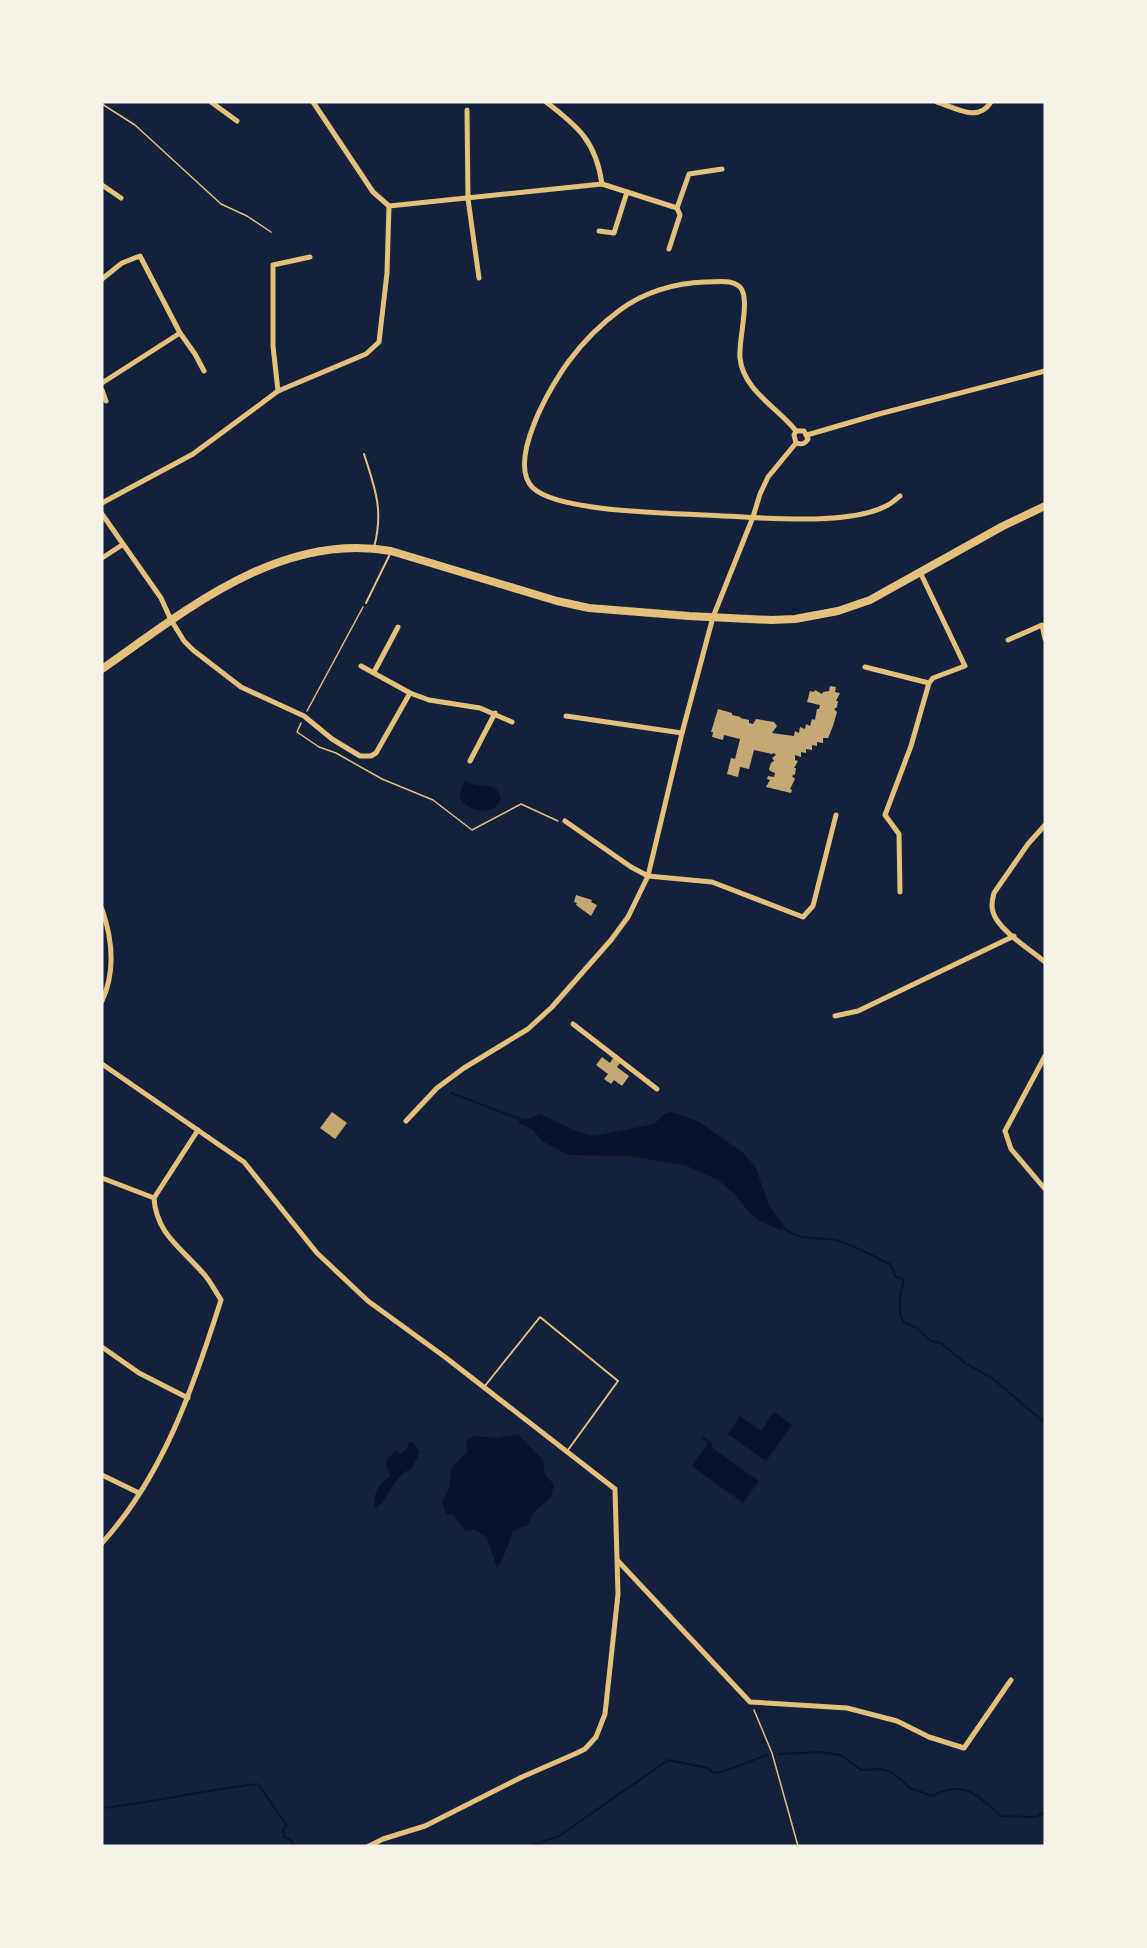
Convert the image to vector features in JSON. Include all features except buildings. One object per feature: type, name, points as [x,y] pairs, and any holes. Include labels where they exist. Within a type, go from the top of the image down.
[{"type":"main road","points":[[102,669],[215,592],[273,565],[326,549],[373,548],[391,551],[557,601],[589,608],[771,620],[821,615],[854,607],[1003,526],[1045,506]]},
{"type":"street","points":[[211,102],[237,121]]},
{"type":"street","points":[[102,503],[193,454],[278,391],[366,354],[379,342],[384,315],[389,251],[389,206],[374,192],[313,102]]},
{"type":"street","points":[[546,102],[562,114],[587,139],[599,161],[602,184]]},
{"type":"street","points":[[937,102],[973,114],[986,110],[992,102]]},
{"type":"street","points":[[467,110],[468,199],[479,278]]},
{"type":"street","points":[[669,249],[680,215],[678,208],[689,174],[722,169]]},
{"type":"street","points":[[389,206],[602,184],[678,208]]},
{"type":"street","points":[[102,185],[121,198]]},
{"type":"street","points":[[599,231],[614,232],[627,192]]},
{"type":"street","points":[[102,279],[122,263],[140,256],[180,333],[204,371]]},
{"type":"street","points":[[278,391],[273,346],[273,265],[310,257]]},
{"type":"street","points":[[796,443],[801,445],[808,439],[804,431],[796,431],[745,377],[739,347],[745,298],[741,288],[734,283],[692,282],[640,298],[621,309],[588,338],[568,362],[537,419],[527,444],[524,466],[528,481],[541,493],[567,502],[610,509],[753,517],[840,517],[885,507],[900,496]]},
{"type":"street","points":[[102,383],[180,333]]},
{"type":"street","points":[[807,435],[1045,371]]},
{"type":"street","points":[[102,390],[106,401]]},
{"type":"street","points":[[796,431],[794,435],[796,443]]},
{"type":"street","points":[[406,1121],[437,1088],[464,1068],[528,1029],[552,1007],[611,940],[628,917],[648,876],[682,733],[713,617],[768,477],[796,443]]},
{"type":"street","points":[[102,514],[161,598],[184,641],[241,687],[304,716],[332,739],[360,756],[371,756],[376,753],[410,693]]},
{"type":"street","points":[[102,558],[122,544]]},
{"type":"street","points":[[900,892],[899,834],[885,815],[911,746],[929,683],[933,678],[965,666],[920,572]]},
{"type":"street","points":[[1008,640],[1042,625],[1045,639]]},
{"type":"street","points":[[374,672],[398,627]]},
{"type":"street","points":[[361,666],[410,693],[429,700],[480,708],[512,722]]},
{"type":"street","points":[[864,667],[929,683]]},
{"type":"street","points":[[470,761],[495,714]]},
{"type":"street","points":[[566,716],[682,733]]},
{"type":"street","points":[[565,821],[631,867],[648,876],[712,882],[803,917],[813,906],[836,815]]},
{"type":"street","points":[[1045,825],[1028,844],[994,893],[992,902],[993,914],[1002,927],[1045,962]]},
{"type":"street","points":[[102,909],[110,933],[111,969],[102,1001]]},
{"type":"street","points":[[835,1016],[858,1011],[1014,936]]},
{"type":"street","points":[[573,1024],[657,1089]]},
{"type":"street","points":[[1045,1056],[1005,1131],[1011,1149],[1045,1189]]},
{"type":"street","points":[[102,1064],[244,1162],[317,1253],[368,1301],[484,1387],[615,1489],[618,1561],[615,1630],[609,1666],[606,1714],[592,1743],[577,1753],[522,1777],[425,1826],[383,1839],[369,1846]]},
{"type":"street","points":[[102,1543],[139,1493],[170,1437],[198,1374],[221,1300],[204,1275],[162,1228],[157,1217],[154,1198],[198,1130]]},
{"type":"street","points":[[102,1178],[154,1198]]},
{"type":"street","points":[[102,1347],[140,1373],[188,1398]]},
{"type":"street","points":[[102,1475],[139,1493]]},
{"type":"street","points":[[618,1561],[750,1702],[785,1702],[847,1708],[897,1721],[929,1737],[964,1748],[1011,1680]]},
{"type":"lane","points":[[364,454],[377,499],[379,527],[373,548]]},
{"type":"lane","points":[[366,603],[391,551]]},
{"type":"lane","points":[[484,1387],[540,1317],[618,1381],[567,1451]]},
{"type":"path","points":[[102,104],[135,125],[221,204],[248,216],[271,232]]},
{"type":"path","points":[[366,603],[297,732],[319,747],[336,753],[382,778],[421,793],[472,830],[521,804],[559,822],[565,821]]},
{"type":"path","points":[[750,1702],[772,1754],[798,1846]]},
{"type":"water","points":[[465,780],[469,783],[494,788],[501,797],[498,804],[493,808],[480,811],[467,806],[459,795]]},
{"type":"water","points":[[671,1112],[698,1121],[742,1152],[755,1166],[769,1205],[783,1225],[781,1230],[758,1220],[735,1194],[718,1180],[685,1165],[628,1156],[568,1155],[542,1141],[533,1130],[519,1123],[519,1119],[531,1118],[540,1114],[578,1132],[594,1136],[654,1124],[665,1114]]},
{"type":"water","points":[[774,1412],[792,1425],[767,1460],[728,1434],[740,1416],[761,1431]]},
{"type":"water","points":[[518,1434],[543,1460],[545,1475],[554,1484],[551,1497],[533,1513],[528,1525],[513,1531],[497,1568],[487,1537],[474,1529],[465,1531],[454,1515],[446,1514],[442,1501],[450,1487],[451,1468],[468,1451],[466,1441],[475,1436],[497,1438]]},
{"type":"water","points":[[703,1436],[712,1443],[711,1447],[759,1481],[743,1503],[692,1466],[708,1443],[702,1438]]},
{"type":"water","points":[[412,1442],[420,1452],[411,1469],[395,1482],[384,1500],[375,1509],[374,1499],[377,1490],[390,1477],[386,1465],[387,1460],[396,1451],[400,1454],[407,1449],[408,1443]]},
{"type":"waterway","points":[[451,1093],[520,1119]]},
{"type":"waterway","points":[[781,1226],[803,1237],[839,1241],[891,1265],[895,1276],[904,1280],[900,1301],[903,1322],[917,1328],[931,1341],[941,1343],[965,1363],[992,1378],[1045,1423]]},
{"type":"waterway","points":[[779,1754],[819,1752],[841,1755],[861,1770],[881,1769],[893,1773],[910,1788],[932,1796],[953,1789],[970,1792],[1001,1816],[1037,1817],[1045,1811]]},
{"type":"waterway","points":[[530,1846],[559,1836],[668,1760],[708,1768],[713,1773],[734,1768],[767,1755]]},
{"type":"waterway","points":[[102,1808],[258,1784],[287,1826],[283,1830],[284,1837],[295,1846]]}]
